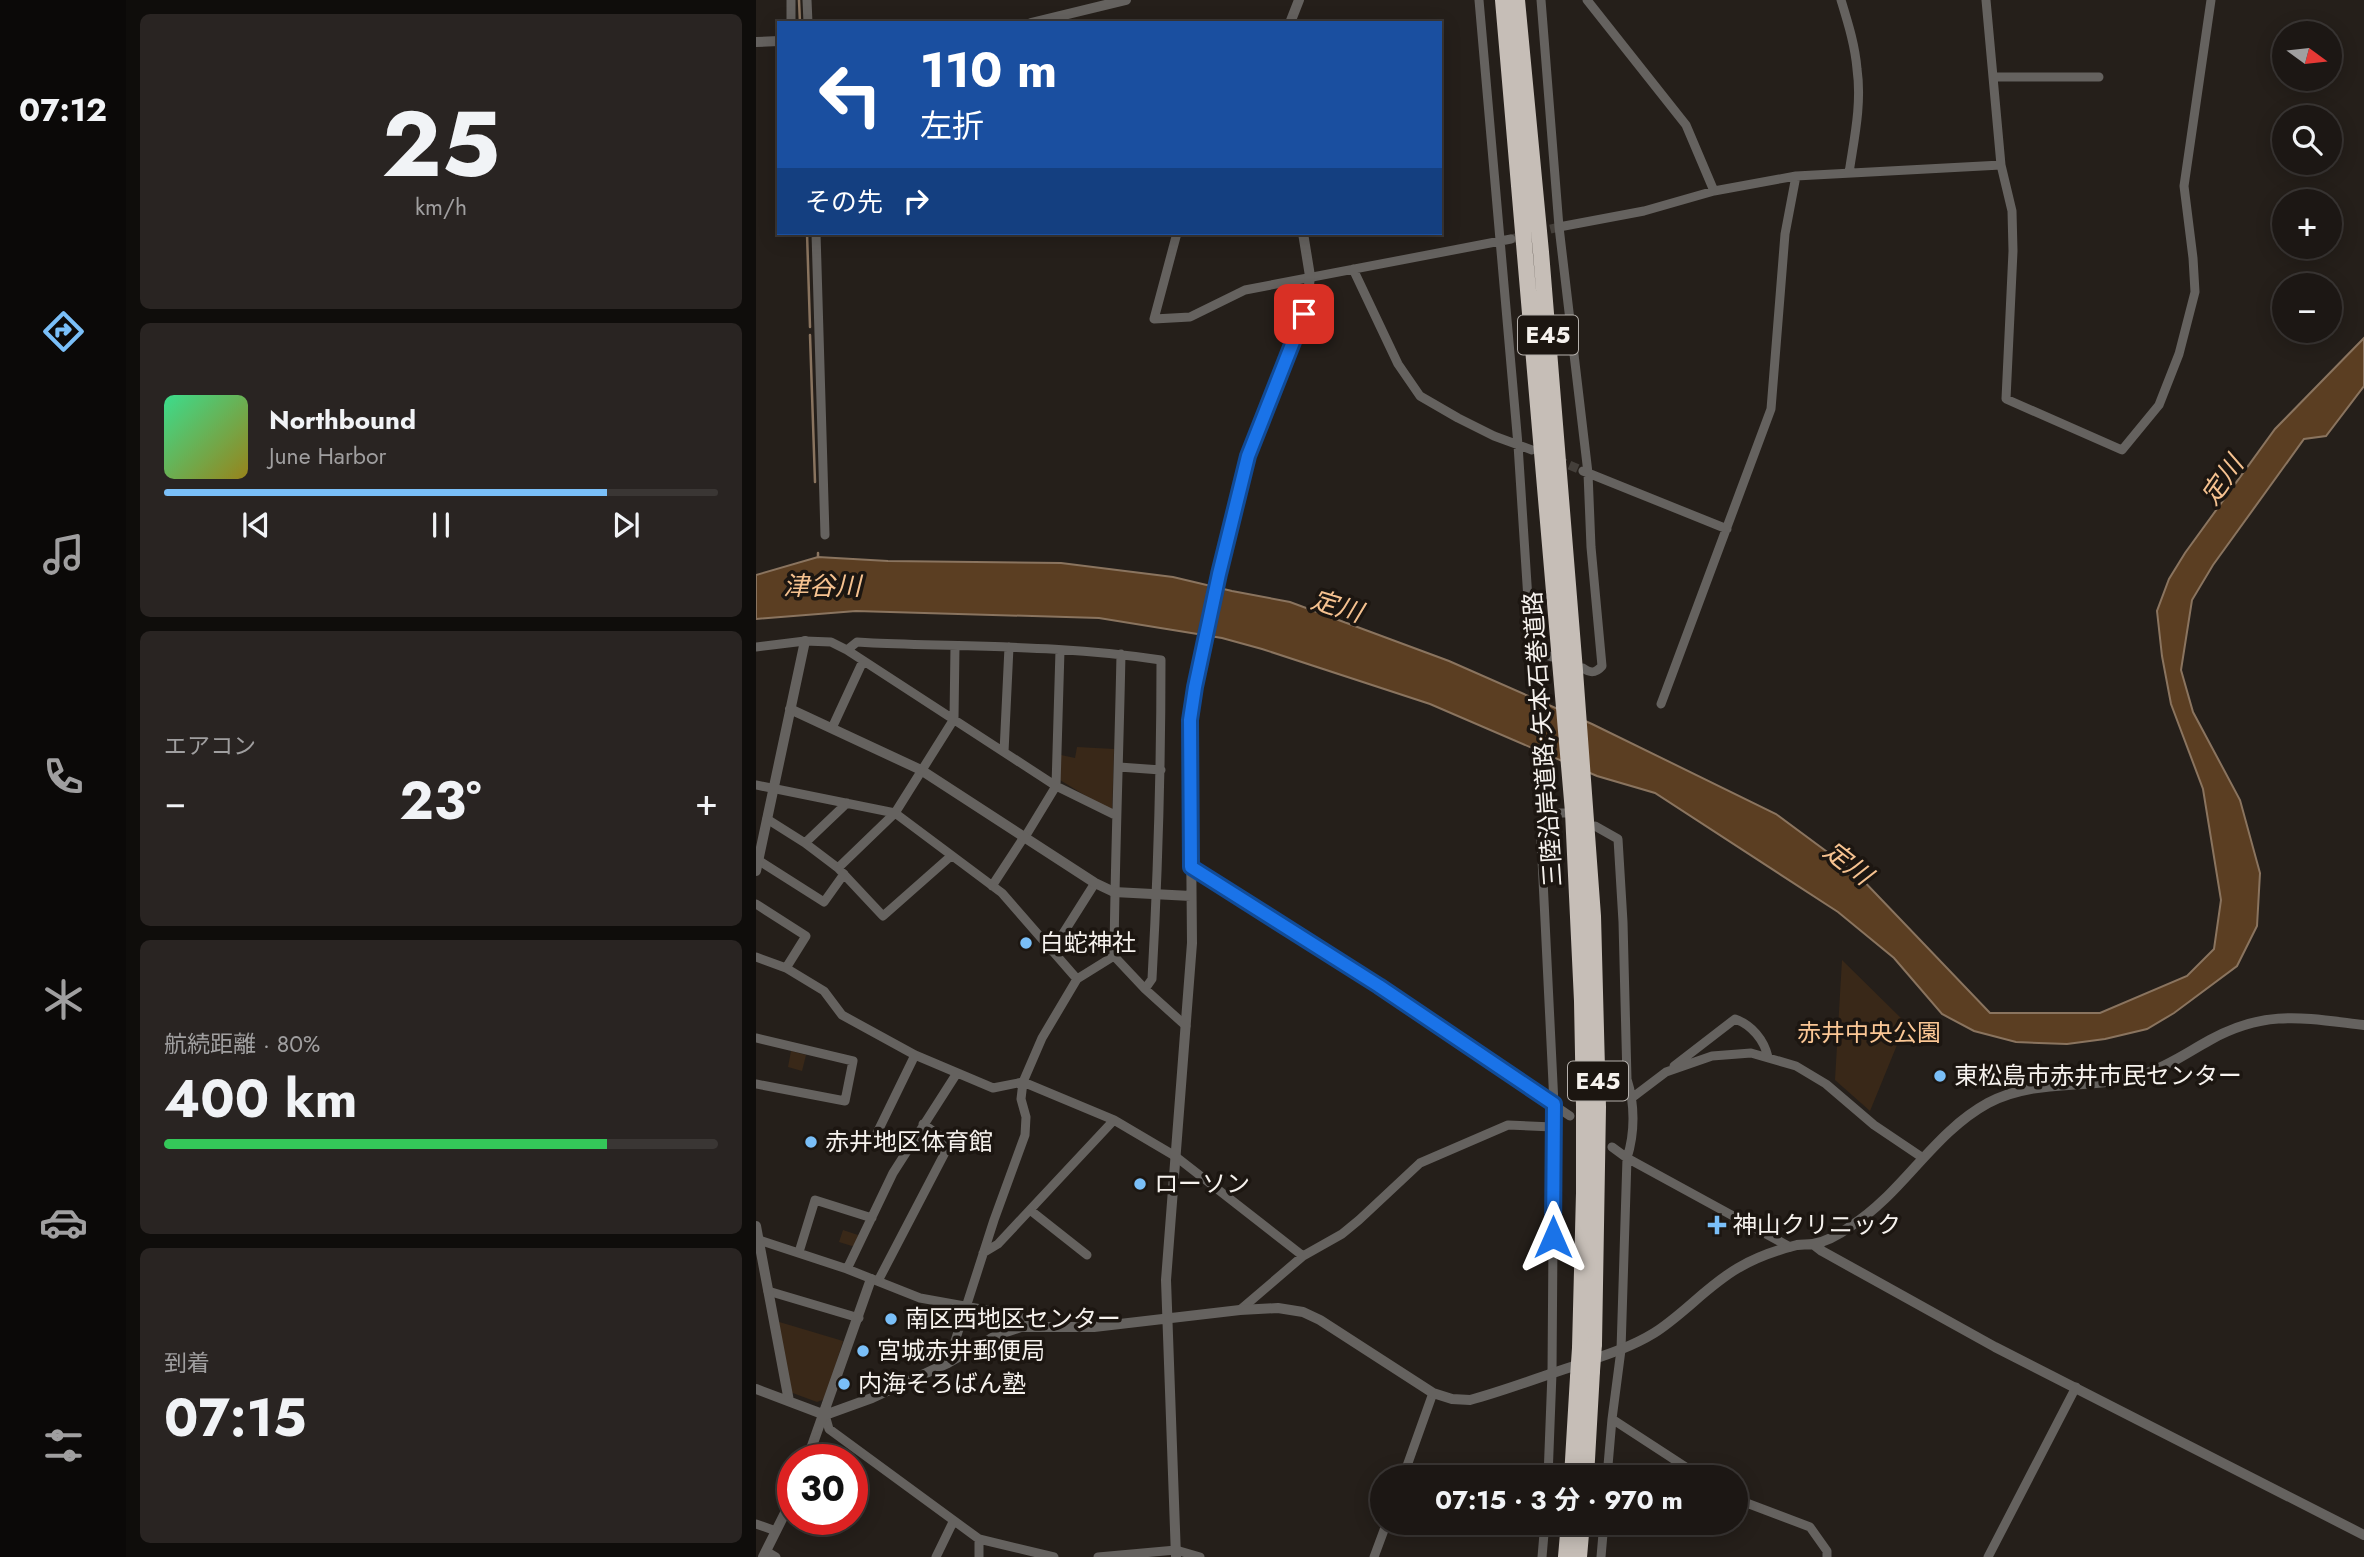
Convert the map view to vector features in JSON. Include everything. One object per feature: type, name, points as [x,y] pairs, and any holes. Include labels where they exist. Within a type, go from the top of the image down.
[{"type":"highway","name":"三陸沿岸道路;矢本石巻道路","points":[[1503,0],[1581,817],[1587,1346],[1574,1465]]},
{"type":"highway","name":"三陸沿岸道路;矢本石巻道路","points":[[1517,0],[1541,252],[1568,666]]},
{"type":"highway","name":"三陸沿岸道路;矢本石巻道路","points":[[1585,1374],[1586,1465]]},
{"type":"highway","points":[[1566,1557],[1568,1535]]},
{"type":"highway","points":[[1580,1557],[1581,1535]]},
{"type":"street","points":[[791,0],[792,21]]},
{"type":"street","points":[[807,0],[808,21]]},
{"type":"street","points":[[1053,20],[1107,2],[1126,0]]},
{"type":"street","points":[[1291,21],[1299,0]]},
{"type":"street","points":[[1479,0],[1518,445],[1531,646],[1537,652],[1568,666],[1595,672],[1602,666],[1585,471],[1559,228],[1541,0]]},
{"type":"street","points":[[1587,0],[1686,125],[1714,191]]},
{"type":"street","points":[[1841,0],[1858,72],[1857,116],[1849,173]]},
{"type":"street","points":[[1986,0],[2001,165],[2013,224],[2006,399],[2122,450],[2159,405],[2179,354],[2195,292],[2184,186],[2211,0]]},
{"type":"street","points":[[756,42],[777,41]]},
{"type":"street","points":[[1993,76],[2099,77]]},
{"type":"street","points":[[1559,228],[1644,211],[1714,191],[1796,176],[2001,165]]},
{"type":"street","points":[[1661,704],[1771,409],[1785,234],[1796,176]]},
{"type":"street","points":[[816,235],[825,535]]},
{"type":"street","points":[[1176,235],[1154,319],[1190,317],[1245,290],[1511,239]]},
{"type":"street","points":[[1176,1554],[1166,1280],[1192,943],[1190,720],[1219,574],[1248,456],[1304,314],[1310,276],[1303,235]]},
{"type":"street","points":[[1353,269],[1398,364],[1420,396],[1458,418],[1532,450]]},
{"type":"street","points":[[1585,471],[1727,529]]},
{"type":"street","points":[[756,647],[804,641],[831,642],[1056,786],[1115,816]]},
{"type":"street","points":[[804,641],[757,866],[824,902],[841,871],[894,813],[954,719],[955,646]]},
{"type":"street","points":[[846,650],[857,642],[1060,650],[1161,660],[1161,770],[1152,979],[1145,989]]},
{"type":"street","points":[[1004,752],[1009,647]]},
{"type":"street","points":[[992,886],[1056,786],[1060,650]]},
{"type":"street","points":[[1121,654],[1119,767],[1115,816],[1114,957],[1186,1026]]},
{"type":"street","points":[[832,728],[863,661]]},
{"type":"street","points":[[790,709],[921,770],[1095,883],[1114,892],[1191,896]]},
{"type":"street","points":[[1119,767],[1161,770]]},
{"type":"street","points":[[756,785],[894,813],[1002,893],[1077,979]]},
{"type":"street","points":[[805,843],[847,803]]},
{"type":"street","points":[[1548,1465],[1552,1373],[1554,1104],[1541,839],[1543,820],[1548,813],[1581,817],[1618,839],[1627,1079],[1633,1097],[1631,1144],[1627,1158],[1621,1350],[1608,1465]]},
{"type":"street","points":[[767,819],[805,843],[841,871],[883,916],[951,856]]},
{"type":"street","points":[[1191,867],[1379,986],[1570,1116]]},
{"type":"street","points":[[1052,951],[1095,883]]},
{"type":"street","points":[[756,904],[806,936],[786,968]]},
{"type":"street","points":[[756,957],[786,968],[824,991],[842,1015],[915,1055],[993,1088],[1023,1082],[1114,1120],[1175,1156],[1303,1256]]},
{"type":"street","points":[[948,1363],[1025,1135],[1026,1117],[1021,1099],[1023,1082],[1042,1038],[1077,979],[1114,957]]},
{"type":"street","points":[[756,1389],[825,1415],[872,1398],[948,1363],[997,1335],[1029,1326],[1094,1327],[1278,1308],[1311,1316],[1433,1393],[1452,1399],[1470,1400],[1621,1350],[1667,1324],[1738,1268],[1790,1247],[1813,1244],[1851,1227],[1879,1205],[1923,1158],[1970,1114],[1990,1102],[2025,1090],[2116,1080],[2145,1074],[2211,1039],[2263,1019],[2298,1017],[2364,1025]]},
{"type":"street","points":[[1633,1097],[1735,1019],[1747,1023],[1766,1047],[1768,1057]]},
{"type":"street","points":[[756,1038],[853,1061],[845,1101],[756,1084]]},
{"type":"street","points":[[1666,1072],[1712,1056],[1751,1053],[1796,1066],[1826,1084],[1874,1125],[1923,1158]]},
{"type":"street","points":[[877,1132],[915,1055]]},
{"type":"street","points":[[847,1269],[893,1173],[957,1073]]},
{"type":"street","points":[[984,1253],[998,1244],[1114,1120]]},
{"type":"street","points":[[813,1444],[874,1280],[950,1143],[923,1124]]},
{"type":"street","points":[[1240,1310],[1303,1256],[1342,1234],[1410,1172],[1430,1158],[1508,1125],[1553,1127]]},
{"type":"street","points":[[1612,1147],[1627,1158],[1790,1247]]},
{"type":"street","points":[[799,1252],[815,1200],[872,1218]]},
{"type":"street","points":[[1030,1210],[1087,1255]]},
{"type":"street","points":[[756,1226],[789,1401]]},
{"type":"street","points":[[759,1240],[847,1269],[920,1298],[1021,1316],[1029,1326]]},
{"type":"street","points":[[1813,1244],[1995,1347],[2364,1535]]},
{"type":"street","points":[[768,1292],[859,1318]]},
{"type":"street","points":[[1988,1557],[2076,1387]]},
{"type":"street","points":[[1407,1465],[1433,1393]]},
{"type":"street","points":[[825,1415],[829,1429],[979,1539],[1054,1557]]},
{"type":"street","points":[[1612,1419],[1683,1465]]},
{"type":"street","points":[[1748,1503],[1811,1527],[1827,1551],[1827,1557]]},
{"type":"street","points":[[936,1557],[953,1522]]},
{"type":"street","points":[[756,1524],[776,1531],[768,1555]]},
{"type":"street","points":[[1374,1557],[1382,1535]]},
{"type":"street","points":[[1542,1557],[1544,1535]]},
{"type":"street","points":[[1601,1557],[1603,1535]]},
{"type":"street","points":[[979,1539],[979,1557]]},
{"type":"street","points":[[1098,1557],[1176,1554],[1200,1557]]},
{"type":"green space","points":[[1077,747],[1114,749],[1112,812],[1060,780],[1061,755],[1075,758]]},
{"type":"green space","name":"赤井中央公園","points":[[1842,960],[1906,1023],[1870,1111],[1835,1080]]},
{"type":"green space","points":[[791,1051],[806,1055],[802,1071],[788,1067]]},
{"type":"green space","points":[[843,1230],[858,1235],[855,1245],[839,1242]]},
{"type":"green space","points":[[776,1321],[843,1341],[825,1399],[817,1402],[790,1392]]},
{"type":"water","name":"津谷川","points":[[2364,338],[2364,386],[2326,436],[2304,439],[2213,565],[2192,600],[2181,670],[2193,712],[2240,800],[2260,873],[2257,926],[2237,966],[2174,1013],[2147,1029],[2105,1039],[2067,1044],[2016,1042],[1974,1031],[1942,1014],[1894,958],[1838,912],[1655,793],[1597,776],[1430,704],[1262,649],[1222,638],[1099,618],[856,611],[756,619],[756,575],[818,557],[888,561],[1061,563],[1173,577],[1290,602],[1449,661],[1592,724],[1776,814],[1857,874],[1990,1013],[2100,1013],[2187,976],[2214,949],[2221,900],[2203,789],[2171,704],[2162,656],[2157,611],[2169,579],[2275,429]]},
{"type":"waterway","points":[[799,0],[800,21]]},
{"type":"waterway","points":[[807,235],[810,327]]},
{"type":"waterway","points":[[810,335],[815,482]]},
{"type":"tunnel","points":[[1511,239],[1559,227]]},
{"type":"tunnel","points":[[1557,460],[1581,470]]},
{"type":"place","name":"白蛇神社","points":[[1026,943]]},
{"type":"place","name":"東松島市赤井市民センター","points":[[1940,1076]]},
{"type":"place","name":"赤井地区体育館","points":[[811,1142]]},
{"type":"place","name":"ローソン","points":[[1140,1184]]},
{"type":"place","name":"神山クリニック","points":[[1717,1225]]},
{"type":"place","name":"南区西地区センター","points":[[891,1319]]},
{"type":"place","name":"宮城赤井郵便局","points":[[863,1351]]},
{"type":"place","name":"内海そろばん塾","points":[[844,1384]]},
{"type":"route","points":[[1304,314],[1248,456],[1195,687],[1190,720],[1191,867],[1379,986],[1554,1104],[1553,1237]]},
{"type":"water label","name":"定川","points":[[2222,480]]},
{"type":"water label","name":"定川","points":[[1337,606]]},
{"type":"water label","name":"定川","points":[[1848,863]]}]
